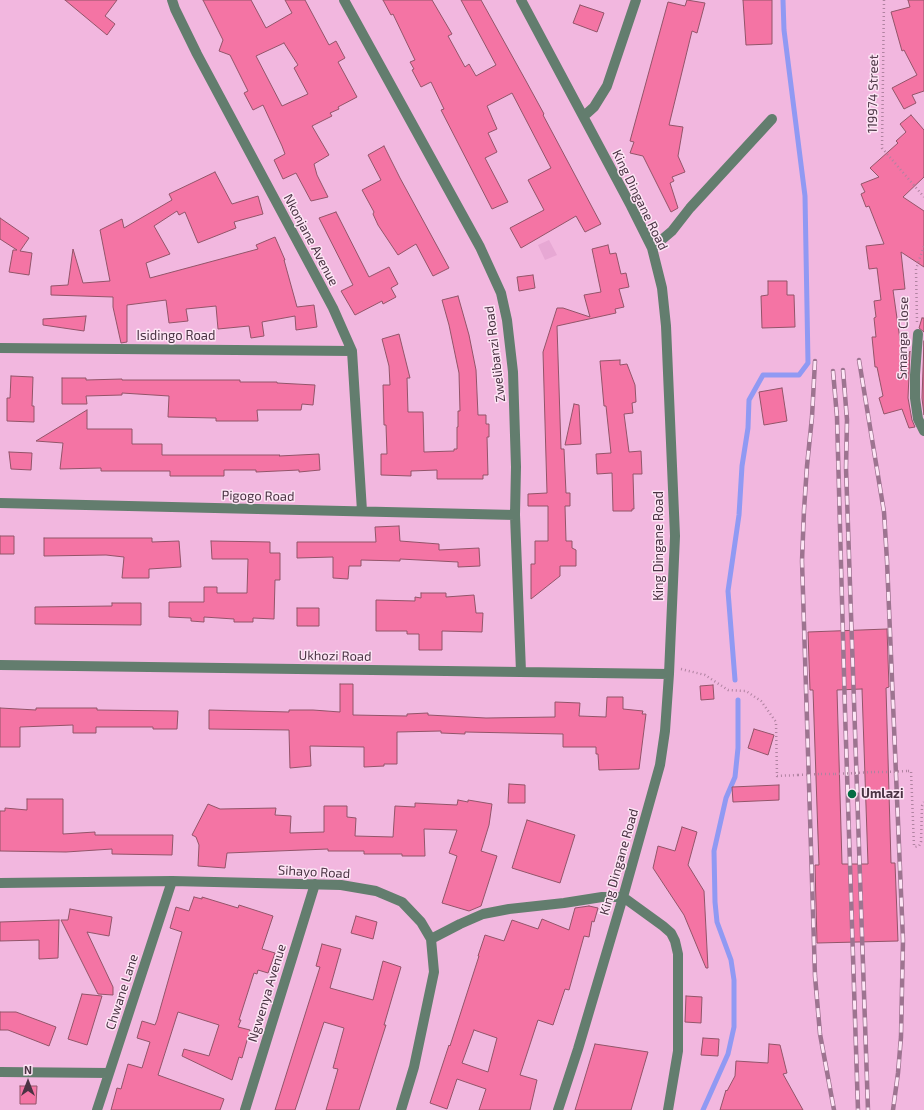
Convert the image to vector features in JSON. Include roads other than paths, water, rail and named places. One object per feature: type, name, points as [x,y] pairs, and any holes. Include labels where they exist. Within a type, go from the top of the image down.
[{"type":"street","name":"Nkonjane Avenue","points":[[172,0],[197,54],[333,308],[352,351],[362,511]]},
{"type":"street","name":"Zwelibanzi Road","points":[[344,0],[480,247],[501,293],[507,320],[513,372],[516,467],[515,515],[521,672]]},
{"type":"street","name":"King Dingane Road","points":[[521,0],[584,116],[652,248],[662,288],[666,326],[674,528],[669,670],[665,731],[660,765],[623,897],[558,1110]]},
{"type":"street","points":[[584,116],[594,108],[607,86],[636,0]]},
{"type":"street","points":[[652,248],[672,231],[690,208],[772,119]]},
{"type":"street","name":"Smanga Close","points":[[918,334],[915,398],[918,419],[924,431]]},
{"type":"street","name":"Isidingo Road","points":[[0,348],[352,351]]},
{"type":"street","name":"Pigogo Road","points":[[0,503],[515,515]]},
{"type":"street","name":"Ukhozi Road","points":[[0,665],[521,672],[669,670]]},
{"type":"street","name":"Sihayo Road","points":[[0,883],[172,881],[341,885],[376,891],[402,902],[421,922],[431,939],[434,972],[414,1067],[400,1110]]},
{"type":"street","name":"Chwane Lane","points":[[97,1110],[172,881]]},
{"type":"street","name":"Ngwenya Avenue","points":[[245,1110],[315,884]]},
{"type":"street","points":[[431,939],[483,914],[509,909],[602,897],[623,897],[671,933],[675,941],[678,954],[678,1051],[668,1110]]},
{"type":"street","points":[[0,1072],[109,1073]]},
{"type":"waterway","points":[[735,680],[728,591],[739,515],[742,466],[748,428],[749,400],[763,375],[799,375],[808,363],[805,196],[784,30],[783,0]]},
{"type":"waterway","points":[[703,1110],[728,1054],[734,1027],[734,980],[731,960],[717,922],[714,851],[726,798],[735,777],[738,748],[738,700]]},
{"type":"railway","points":[[859,360],[884,512],[887,561],[903,940],[901,1037],[893,1110]]},
{"type":"railway","points":[[815,361],[804,510],[802,561],[815,976],[820,1034],[834,1110]]},
{"type":"railway","points":[[843,370],[847,420],[846,468],[868,1110]]},
{"type":"railway","points":[[833,371],[837,417],[858,1110]]},
{"type":"place","name":"Umlazi","points":[[852,794]]}]
